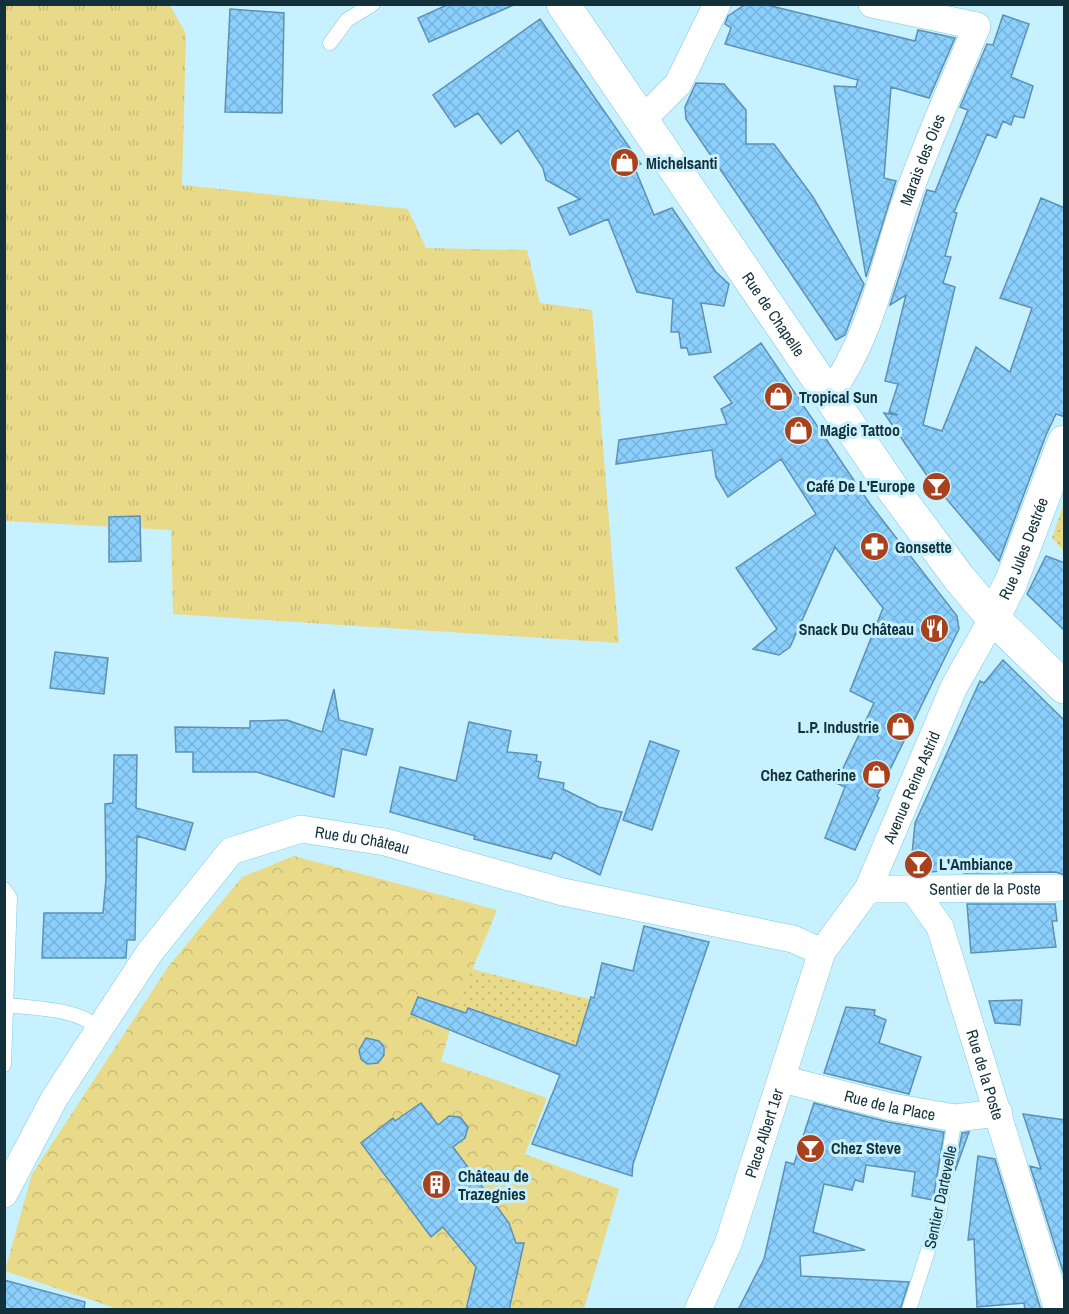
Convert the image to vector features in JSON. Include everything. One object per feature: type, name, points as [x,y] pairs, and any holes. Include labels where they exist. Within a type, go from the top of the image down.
[{"type":"main road","name":"Rue de Chapelle","points":[[563,4],[892,488],[959,578],[993,618],[1065,687]]},
{"type":"main road","name":"Rue Jules Destrée","points":[[993,618],[1011,582],[1065,442]]},
{"type":"street","points":[[642,120],[678,84],[717,4]]},
{"type":"street","name":"Marais des Oies","points":[[829,395],[841,379],[867,329],[904,208],[980,15],[872,4]]},
{"type":"street","name":"Avenue Reine Astrid","points":[[822,952],[868,889],[954,687],[993,618]]},
{"type":"street","name":"Rue du Château","points":[[4,1194],[54,1099],[150,952],[231,851],[301,829],[385,842],[563,892],[793,939],[822,952]]},
{"type":"street","name":"Sentier de la Poste","points":[[913,890],[1060,888]]},
{"type":"street","points":[[868,889],[913,890]]},
{"type":"street","name":"Rue de la Poste","points":[[913,890],[940,927],[1058,1310]]},
{"type":"street","name":"Place Albert 1er","points":[[698,1310],[728,1244],[822,952]]},
{"type":"street","name":"Rue de la Place","points":[[782,1079],[892,1107],[955,1118],[999,1113]]},
{"type":"lane","points":[[330,43],[347,20],[373,4]]},
{"type":"lane","points":[[4,889],[10,898],[8,1005],[4,1065]]},
{"type":"lane","points":[[8,1005],[61,1011],[87,1018],[100,1028]]},
{"type":"lane","name":"Sentier Dartevelle","points":[[909,1310],[939,1216],[955,1118]]},
{"type":"green space","points":[[4,5],[170,5],[186,34],[182,185],[408,209],[426,248],[527,250],[540,303],[592,310],[619,643],[173,614],[171,530],[5,521]]},
{"type":"green space","points":[[1064,503],[1064,551],[1052,538]]},
{"type":"green space","points":[[294,856],[497,910],[456,1009],[441,1061],[547,1098],[525,1154],[619,1189],[584,1309],[118,1309],[5,1271],[32,1174],[168,967],[242,877]]},
{"type":"green space","points":[[472,969],[600,1002],[582,1053],[456,1009]]},
{"type":"building","points":[[449,4],[516,4],[429,42],[418,18]]},
{"type":"building","points":[[746,4],[763,4],[915,41],[918,30],[955,38],[929,98],[891,87],[884,178],[896,181],[866,277],[834,86],[856,87],[858,80],[725,44],[731,28],[725,24],[728,16]]},
{"type":"building","points":[[230,9],[284,13],[282,113],[225,112]]},
{"type":"building","points":[[1003,15],[1029,24],[1011,77],[1033,86],[1024,118],[1014,116],[1011,125],[1003,121],[996,138],[987,134],[954,212],[957,213],[945,256],[951,257],[943,283],[955,287],[923,425],[942,431],[976,347],[1010,372],[1032,308],[1000,298],[1041,198],[1065,208],[1065,417],[1056,414],[1046,435],[999,561],[928,477],[884,413],[898,415],[889,412],[898,384],[885,381],[906,295],[890,305],[927,190],[935,192],[968,110],[960,107],[987,44],[993,45]]},
{"type":"building","points":[[540,19],[641,164],[634,166],[654,215],[672,208],[716,272],[729,284],[724,306],[701,303],[711,352],[689,355],[687,348],[681,348],[679,332],[671,332],[673,299],[637,292],[608,219],[570,235],[558,208],[580,199],[546,180],[543,168],[518,130],[501,144],[478,113],[455,127],[433,95]]},
{"type":"building","points":[[696,83],[724,84],[746,110],[746,144],[774,144],[813,197],[864,284],[845,335],[836,340],[686,119],[685,107]]},
{"type":"building","points":[[761,343],[870,504],[957,616],[959,629],[877,796],[879,798],[855,850],[825,838],[845,787],[836,783],[874,703],[850,691],[883,608],[835,547],[790,647],[779,655],[753,649],[777,629],[736,568],[816,514],[781,459],[728,497],[716,477],[712,450],[616,464],[619,440],[727,424],[721,409],[732,403],[714,377]]},
{"type":"building","points":[[140,516],[141,561],[109,562],[109,517]]},
{"type":"building","points":[[1046,556],[1065,563],[1065,631],[1027,594]]},
{"type":"building","points":[[55,652],[108,658],[104,694],[50,688]]},
{"type":"building","points":[[1003,660],[1065,721],[1065,875],[1056,872],[964,873],[964,869],[919,873],[911,864],[915,823],[980,681],[984,683]]},
{"type":"building","points":[[334,689],[339,720],[373,729],[366,755],[342,749],[334,797],[257,772],[193,772],[193,752],[176,752],[175,727],[250,728],[250,721],[287,720],[322,732]]},
{"type":"building","points":[[469,722],[511,731],[507,752],[537,755],[536,761],[541,762],[538,778],[564,783],[563,789],[599,807],[622,812],[600,875],[554,852],[551,859],[474,839],[475,836],[390,812],[400,767],[456,781]]},
{"type":"building","points":[[650,741],[679,751],[652,830],[623,820]]},
{"type":"building","points":[[114,755],[137,755],[136,808],[193,823],[185,850],[137,836],[135,940],[127,940],[126,958],[42,958],[44,913],[103,913],[106,879],[105,804],[113,803]]},
{"type":"building","points":[[967,904],[1055,904],[1057,921],[1052,921],[1056,947],[971,953]]},
{"type":"building","points":[[644,926],[709,942],[633,1164],[632,1176],[532,1144],[560,1075],[411,1014],[418,997],[466,1013],[468,1008],[576,1046],[591,997],[594,998],[602,963],[633,971]]},
{"type":"building","points":[[1022,1000],[1020,1025],[995,1023],[989,1001]]},
{"type":"building","points":[[846,1007],[875,1010],[874,1015],[886,1020],[879,1043],[921,1057],[909,1094],[824,1073]]},
{"type":"building","points":[[366,1038],[379,1041],[384,1047],[384,1055],[378,1063],[367,1064],[361,1059],[359,1050]]},
{"type":"building","name":"Château de Trazegnies","points":[[421,1103],[438,1125],[449,1116],[460,1117],[468,1127],[465,1138],[453,1147],[509,1223],[516,1243],[524,1243],[509,1310],[466,1310],[476,1267],[443,1227],[431,1237],[361,1143],[393,1118],[395,1121]]},
{"type":"building","points":[[814,1103],[888,1122],[944,1132],[933,1200],[912,1196],[915,1172],[866,1165],[863,1182],[855,1180],[852,1190],[824,1184],[813,1232],[865,1250],[800,1256],[801,1276],[909,1282],[900,1310],[738,1310],[764,1259],[786,1162],[794,1164]]},
{"type":"building","points":[[1023,1114],[1065,1120],[1065,1278],[1030,1166],[1041,1169]]},
{"type":"building","points":[[969,1132],[955,1171],[962,1133]]},
{"type":"building","points":[[978,1156],[995,1159],[1041,1310],[1025,1310],[1024,1303],[977,1307],[974,1239],[968,1240]]},
{"type":"building","points":[[4,1280],[85,1302],[84,1310],[4,1310]]},
{"type":"place","name":"Michelsanti","points":[[625,163]]},
{"type":"place","name":"Tropical Sun","points":[[778,397]]},
{"type":"place","name":"Magic Tattoo","points":[[799,430]]},
{"type":"place","name":"Café De L'Europe","points":[[936,486]]},
{"type":"place","name":"Gonsette","points":[[874,547]]},
{"type":"place","name":"Snack Du Château","points":[[935,629]]},
{"type":"place","name":"L.P. Industrie","points":[[900,727]]},
{"type":"place","name":"Chez Catherine","points":[[877,775]]},
{"type":"place","name":"L'Ambiance","points":[[918,864]]},
{"type":"place","name":"Chez Steve","points":[[810,1148]]},
{"type":"place","name":"Château de Trazegnies","points":[[437,1185]]}]
